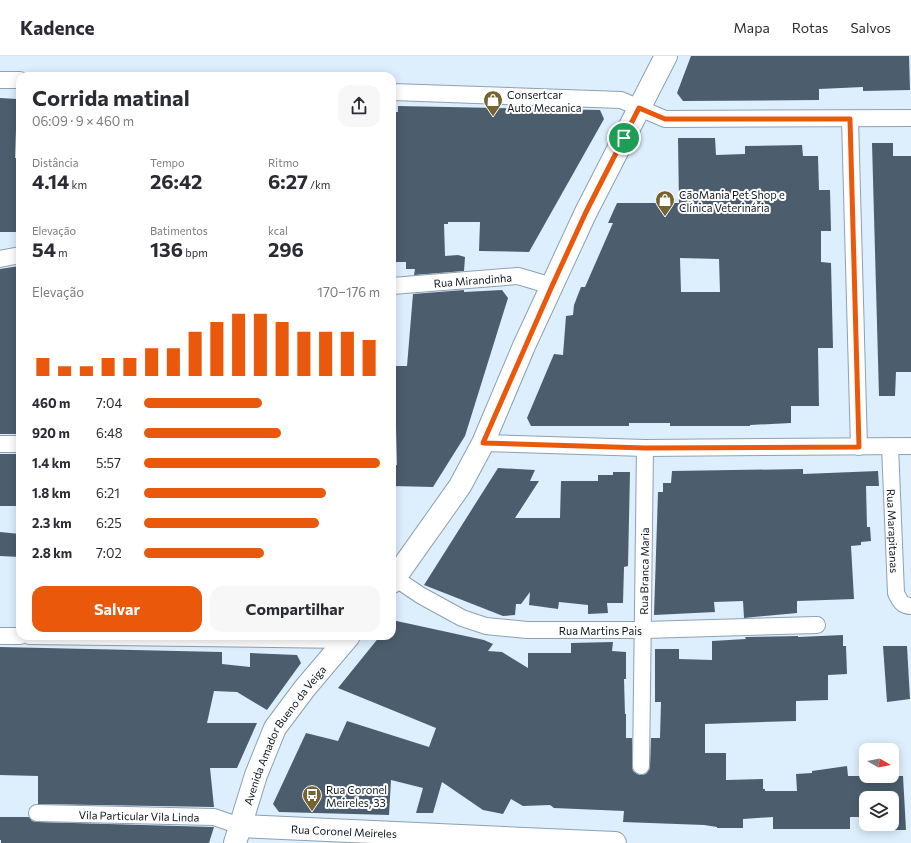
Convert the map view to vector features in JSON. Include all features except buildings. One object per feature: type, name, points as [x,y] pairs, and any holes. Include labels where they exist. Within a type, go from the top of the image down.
[{"type":"main road","points":[[396,577],[460,486],[483,443],[586,212],[666,56]]},
{"type":"main road","name":"Avenida Amador Bueno da Veiga","points":[[237,835],[256,775],[275,728],[305,688],[346,640]]},
{"type":"main road","name":"Rua Coronel Meireles","points":[[237,835],[615,843]]},
{"type":"street","points":[[0,80],[16,80]]},
{"type":"street","points":[[396,92],[621,100],[665,119],[911,118]]},
{"type":"street","points":[[850,119],[859,447]]},
{"type":"street","points":[[0,259],[16,256]]},
{"type":"street","name":"Rua Mirandinha","points":[[396,286],[518,276],[552,286]]},
{"type":"street","points":[[483,443],[645,448],[911,446]]},
{"type":"street","points":[[0,444],[16,444]]},
{"type":"street","name":"Rua Marapitanas","points":[[890,446],[896,593],[900,602],[906,606],[911,606]]},
{"type":"street","name":"Rua Branca Maria","points":[[641,766],[644,630],[645,448]]},
{"type":"street","name":"Rua Martins Pais","points":[[396,581],[462,618],[486,626],[527,630],[644,630],[818,625]]},
{"type":"street","points":[[0,636],[16,636]]},
{"type":"street","name":"Vila Particular Vila Linda","points":[[37,813],[214,817],[237,835]]},
{"type":"place","name":"Consertcar Auto Mecanica","points":[[493,117]]},
{"type":"place","name":"CãoMania Pet Shop e Clínica Veterinária","points":[[665,217]]},
{"type":"place","name":"Rua Coronel Meireles, 33","points":[[312,812]]},
{"type":"route","points":[[639,108],[665,119],[850,119],[859,447],[645,448],[483,443],[524,346],[586,212],[624,138],[639,108]]}]
